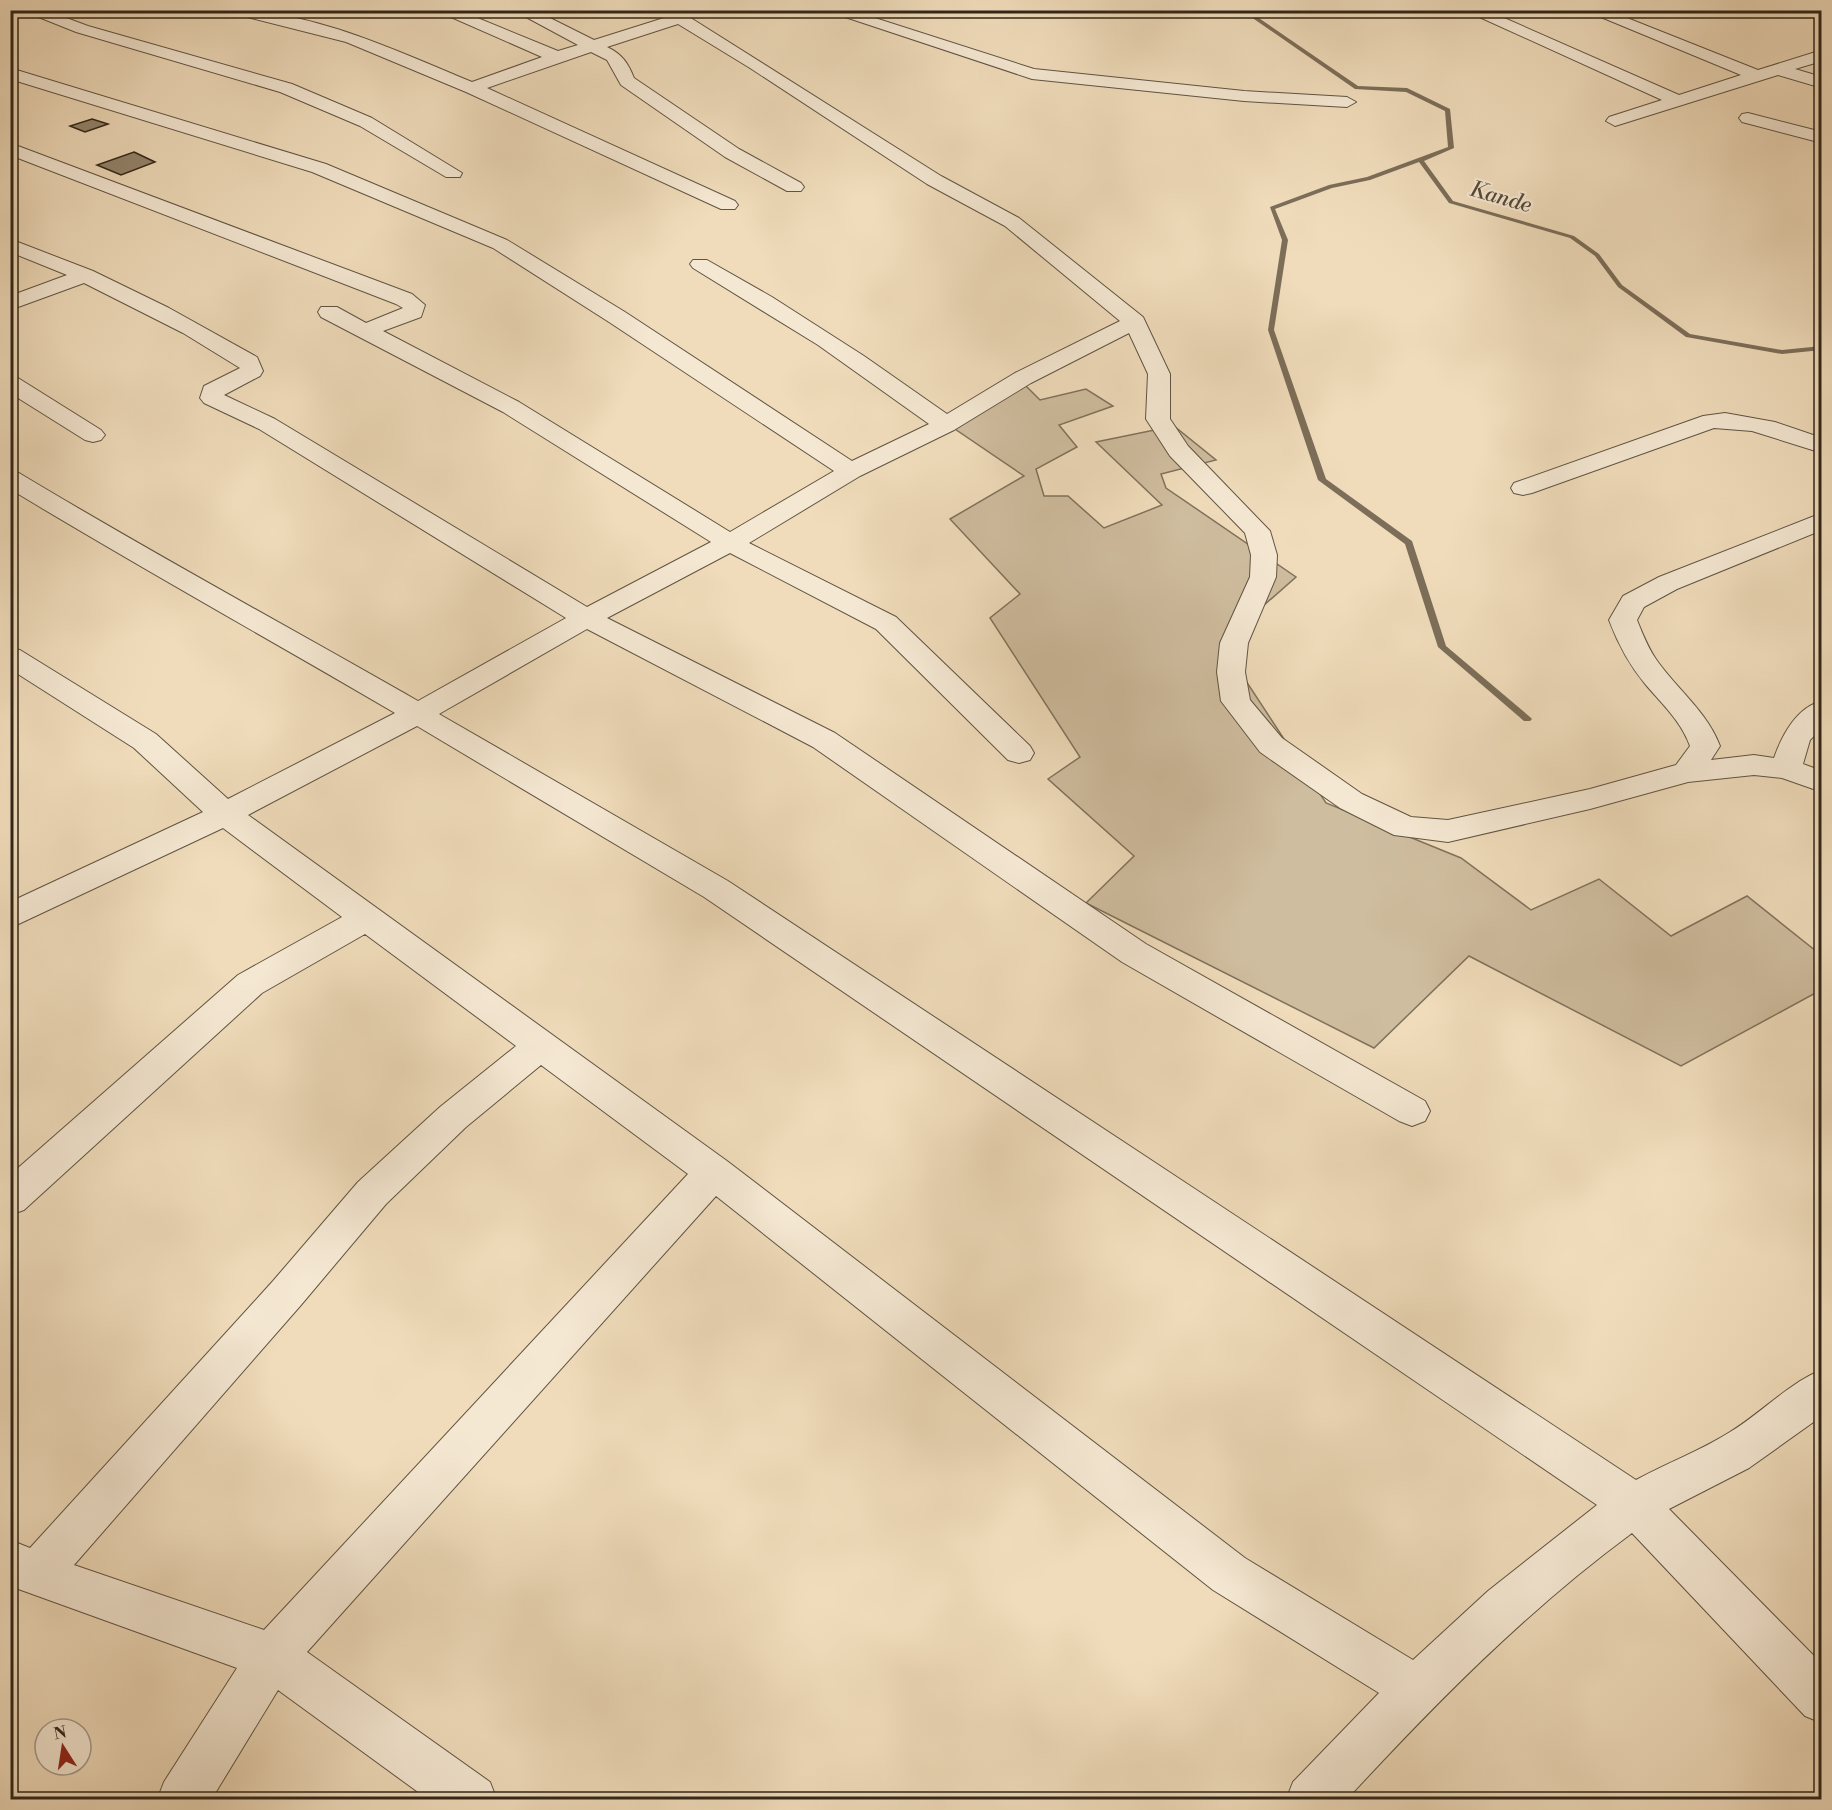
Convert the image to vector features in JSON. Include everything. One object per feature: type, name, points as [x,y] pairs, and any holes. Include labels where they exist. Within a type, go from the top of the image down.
[{"type":"street","points":[[29,10],[82,29],[286,88],[366,122],[453,173]]},
{"type":"street","points":[[237,10],[352,39],[472,88],[728,205]]},
{"type":"street","points":[[443,10],[557,57]]},
{"type":"street","points":[[521,10],[618,59],[627,81],[732,153],[794,187]]},
{"type":"street","points":[[832,10],[1032,74],[1244,96],[1347,102]]},
{"type":"street","points":[[1472,10],[1680,102]]},
{"type":"street","points":[[1593,11],[1756,75]]},
{"type":"street","points":[[472,88],[673,14],[934,180],[1012,222],[1135,322],[1159,374],[1158,419],[1179,451],[1257,531],[1264,555],[1263,577],[1234,643],[1230,672],[1236,701],[1271,745],[1352,801],[1405,827],[1448,831],[1590,799],[1687,772],[1754,765],[1786,769],[1821,782]]},
{"type":"street","points":[[1615,121],[1821,55]]},
{"type":"street","points":[[1775,68],[1821,83]]},
{"type":"street","points":[[10,73],[319,168],[501,244],[617,317],[851,471]]},
{"type":"street","points":[[1748,118],[1821,138]]},
{"type":"street","points":[[10,148],[404,298],[414,305],[413,312],[364,331]]},
{"type":"street","points":[[10,245],[86,275],[158,308],[252,365],[252,371],[212,391],[212,398],[267,424],[586,618],[824,740],[1134,953],[1412,1111]]},
{"type":"street","points":[[700,264],[789,315],[860,361],[946,425]]},
{"type":"street","points":[[10,304],[86,275]]},
{"type":"street","points":[[329,312],[511,407],[730,543],[886,623],[1019,753]]},
{"type":"street","points":[[10,916],[225,814],[419,713],[586,618],[730,543],[851,471],[946,425],[1023,378],[1135,322]]},
{"type":"street","points":[[10,383],[93,435]]},
{"type":"street","points":[[1523,488],[1711,421],[1727,419],[1754,424],[1821,446]]},
{"type":"street","points":[[10,478],[117,543],[419,713],[717,889],[1635,1505],[1821,1699]]},
{"type":"street","points":[[1687,772],[1705,746],[1702,737],[1642,661],[1632,645],[1623,620],[1633,602],[1668,583],[1821,521]]},
{"type":"street","points":[[10,656],[145,741],[225,814],[714,1172],[1228,1574],[1415,1688]]},
{"type":"street","points":[[1786,769],[1796,737],[1821,710]]},
{"type":"street","points":[[10,1199],[250,984],[366,918]]},
{"type":"street","points":[[472,1800],[272,1656],[23,1568],[288,1293],[372,1193],[453,1117],[541,1045]]},
{"type":"street","points":[[182,1800],[272,1656],[714,1172]]},
{"type":"street","points":[[1311,1800],[1415,1688],[1539,1576],[1635,1505],[1734,1454],[1794,1413],[1821,1389]]},
{"type":"shaded area","points":[[1022,382],[1040,400],[1086,389],[1113,406],[1059,425],[1077,447],[1036,469],[1044,496],[1068,496],[1104,528],[1162,505],[1096,442],[1174,426],[1216,460],[1161,474],[1166,488],[1296,577],[1221,643],[1326,803],[1461,858],[1531,910],[1599,879],[1671,936],[1747,896],[1821,955],[1821,990],[1681,1066],[1469,956],[1374,1048],[1086,903],[1134,856],[1048,779],[1080,757],[990,618],[1020,594],[950,519],[1024,476],[952,427]]},
{"type":"building","points":[[92,119],[108,124],[85,132],[70,126]]},
{"type":"building","points":[[134,152],[155,162],[121,175],[97,165]]},
{"type":"waterway","name":"Kande","points":[[1243,10],[1357,88],[1407,90],[1448,110],[1451,148],[1420,160]]},
{"type":"waterway","name":"Kande","points":[[1420,160],[1451,202],[1572,237],[1597,255],[1620,286],[1688,336],[1782,352],[1822,348]]},
{"type":"waterway","points":[[1420,160],[1368,179],[1331,186],[1272,208],[1285,240],[1271,330],[1322,480],[1409,543],[1442,647],[1527,719]]}]
